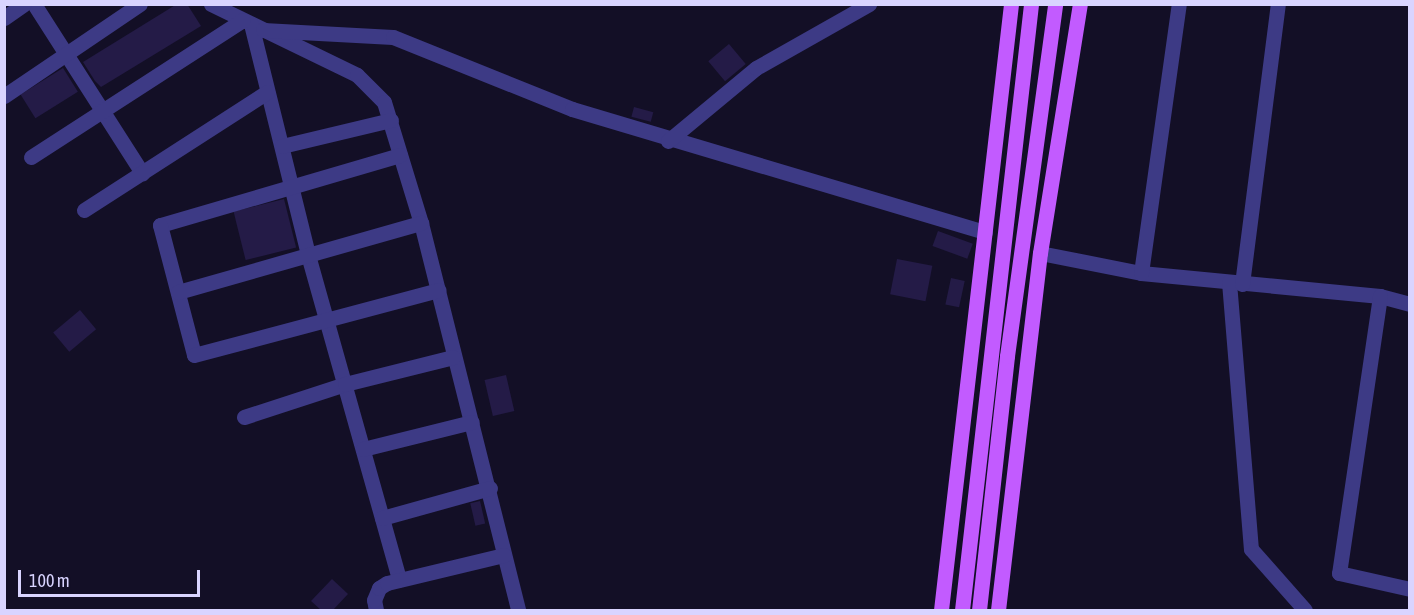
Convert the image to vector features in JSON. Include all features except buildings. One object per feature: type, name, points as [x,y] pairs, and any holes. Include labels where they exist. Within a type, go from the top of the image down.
[{"type":"main road","points":[[941,610],[1011,4]]},
{"type":"main road","points":[[962,610],[1031,4]]},
{"type":"main road","points":[[980,610],[1007,356],[1055,4]]},
{"type":"main road","points":[[998,610],[1040,252],[1080,4]]},
{"type":"street","points":[[4,18],[24,4]]},
{"type":"street","points":[[34,4],[68,53],[142,173]]},
{"type":"street","points":[[4,96],[140,4]]},
{"type":"street","points":[[211,4],[365,81],[379,94],[391,120],[421,223],[453,357],[490,488],[518,610]]},
{"type":"street","points":[[668,141],[756,68],[869,4]]},
{"type":"street","points":[[1141,273],[1179,4]]},
{"type":"street","points":[[1278,4],[1235,283],[1251,549],[1305,610]]},
{"type":"street","points":[[252,25],[267,92],[293,183],[308,255],[399,579]]},
{"type":"street","points":[[30,157],[104,110],[252,25],[393,37],[572,109],[668,141],[985,232]]},
{"type":"street","points":[[84,210],[267,92]]},
{"type":"street","points":[[282,146],[391,120]]},
{"type":"street","points":[[400,155],[293,183],[160,225],[194,355],[325,318],[438,290]]},
{"type":"street","points":[[178,292],[421,223]]},
{"type":"street","points":[[1040,252],[1141,273],[1380,296],[1410,304]]},
{"type":"street","points":[[1380,296],[1339,573],[1410,589]]},
{"type":"street","points":[[244,417],[345,384],[453,357]]},
{"type":"street","points":[[363,449],[472,422]]},
{"type":"street","points":[[382,518],[490,488]]},
{"type":"street","points":[[376,610],[374,600],[379,588],[399,579],[504,555]]}]
